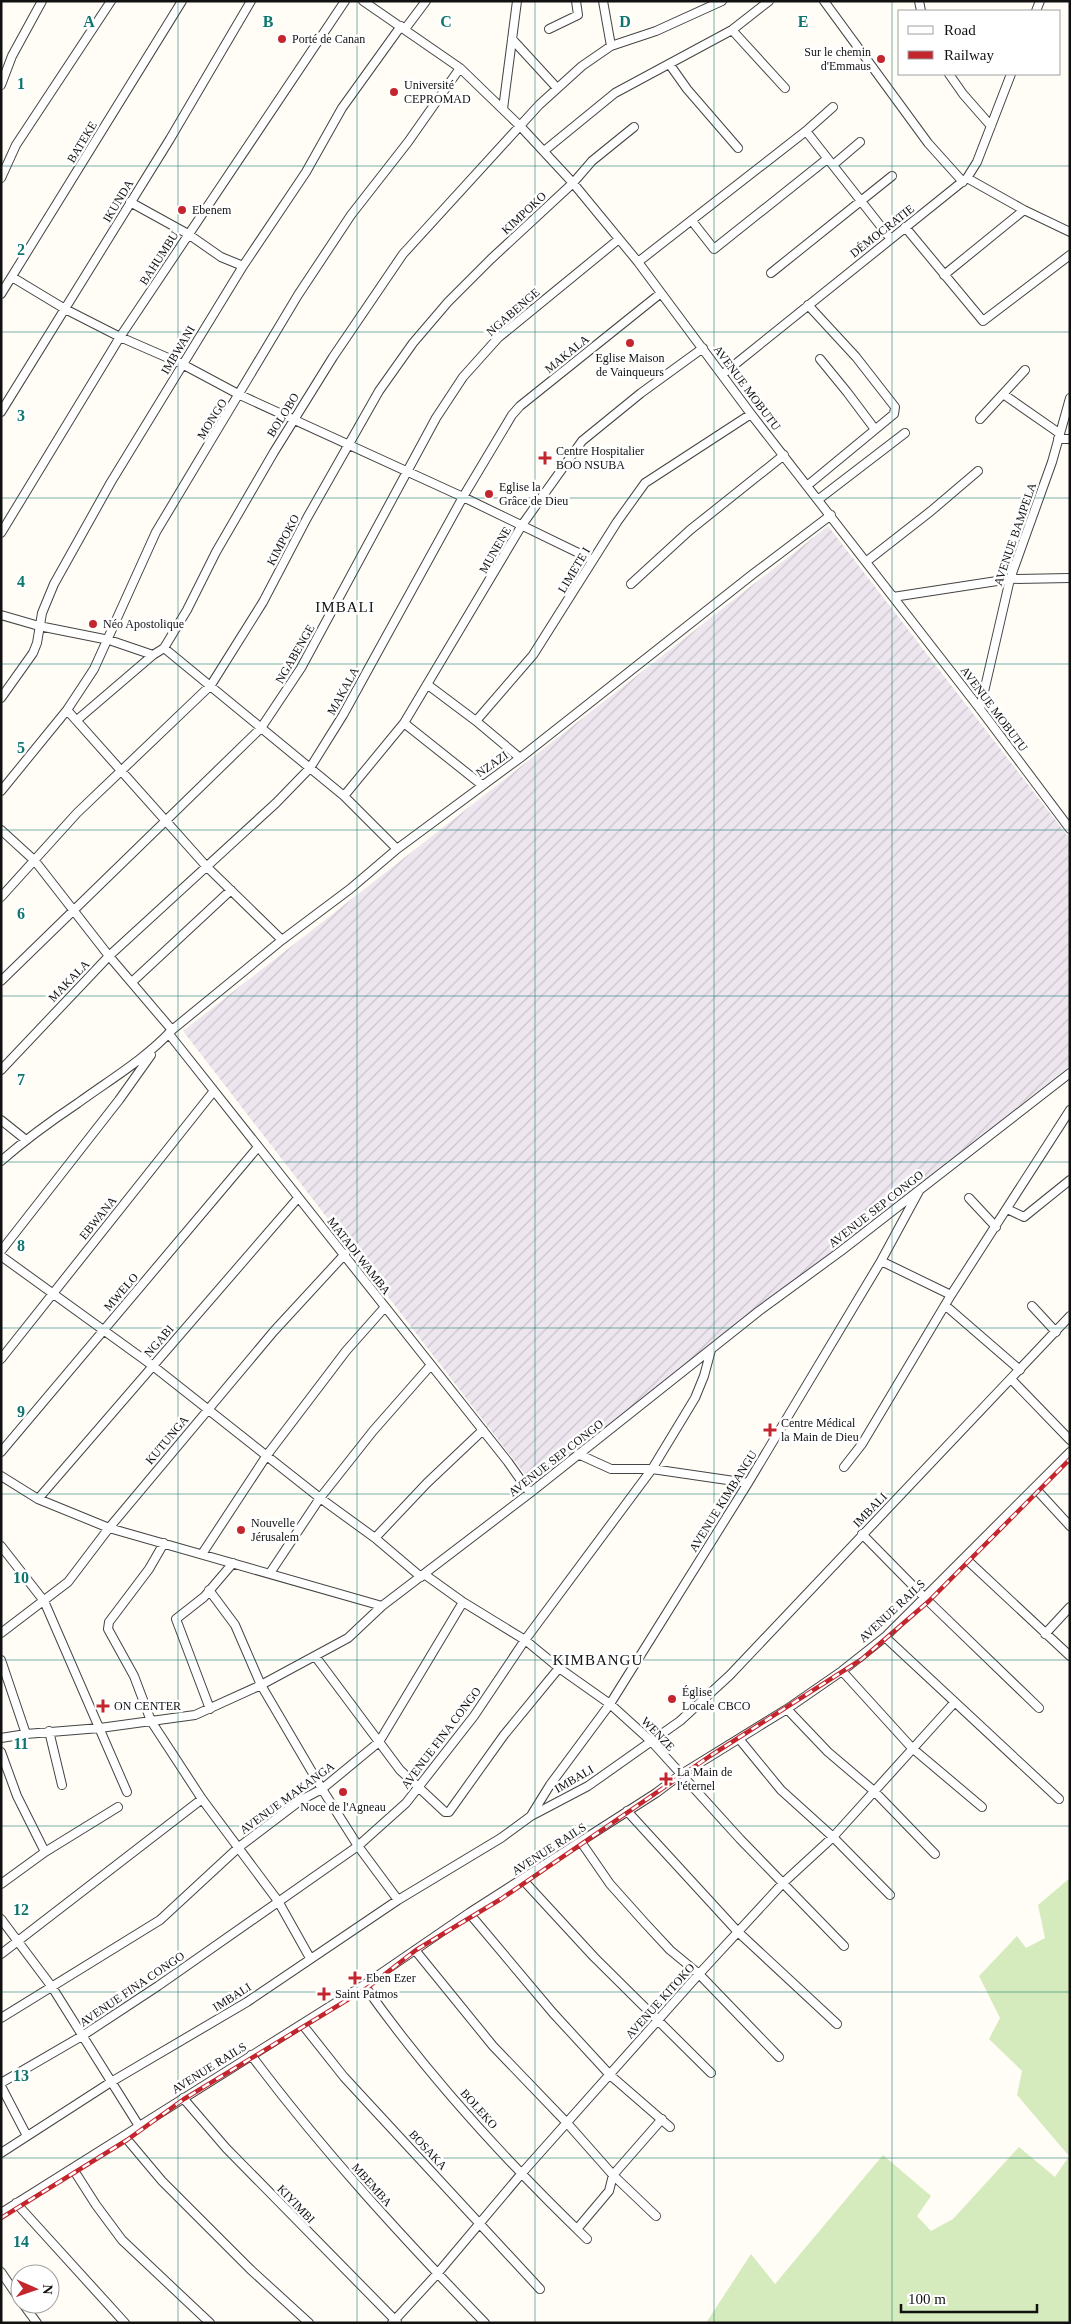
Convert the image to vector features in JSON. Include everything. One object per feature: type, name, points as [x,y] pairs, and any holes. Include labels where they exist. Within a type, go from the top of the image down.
[{"type":"street","points":[[1,85],[12,56],[42,1]]},
{"type":"street","points":[[1,178],[16,145],[111,1]]},
{"type":"street","name":"BATEKE","points":[[1,294],[182,1]]},
{"type":"street","name":"IKUNDA","points":[[1,412],[251,1]]},
{"type":"street","name":"BAHUMBU","points":[[1,532],[120,337],[345,1]]},
{"type":"street","name":"AVENUE MOBUTU","points":[[363,1],[460,68],[544,150],[620,238],[752,414],[980,708],[1070,829]]},
{"type":"street","name":"IMBWANI","points":[[1,698],[34,653],[42,613],[63,566],[110,482],[243,266],[306,172],[342,108],[403,27],[426,1]]},
{"type":"street","points":[[503,109],[517,1]]},
{"type":"street","points":[[549,29],[578,15],[576,1]]},
{"type":"street","points":[[602,1],[611,46]]},
{"type":"street","name":"BOLOBO","points":[[77,720],[153,655],[164,648],[187,610],[220,544],[295,418],[333,357],[403,254],[557,88],[582,66],[611,46],[664,28],[722,1]]},
{"type":"street","points":[[544,150],[615,93],[732,30],[769,1]]},
{"type":"street","points":[[824,1],[928,143],[965,180],[1070,232]]},
{"type":"street","points":[[732,30],[785,88]]},
{"type":"street","points":[[512,39],[557,88]]},
{"type":"street","points":[[670,65],[686,89],[738,148]]},
{"type":"street","name":"MONGO","points":[[1,791],[67,710],[94,669],[109,640],[156,532],[298,295],[325,253],[460,68]]},
{"type":"street","points":[[950,75],[963,94],[991,126]]},
{"type":"street","name":"DÉMOCRATIE","points":[[723,374],[890,238],[965,180],[973,171],[1011,75]]},
{"type":"street","points":[[638,262],[806,131],[833,107]]},
{"type":"street","name":"KIMPOKO","points":[[1,897],[35,862],[77,813],[211,685],[264,602],[307,518],[379,391],[413,343],[448,302],[479,271],[573,183],[592,161],[634,127]]},
{"type":"street","points":[[806,131],[890,238]]},
{"type":"street","points":[[692,221],[714,249],[830,162],[860,142]]},
{"type":"street","points":[[771,273],[892,176]]},
{"type":"street","points":[[130,202],[188,234],[221,257],[243,266]]},
{"type":"street","points":[[944,276],[1024,210]]},
{"type":"street","points":[[905,227],[983,321],[1070,255]]},
{"type":"street","name":"NGABENGE","points":[[1,981],[164,820],[261,728],[301,668],[436,418],[470,367],[498,338],[620,238]]},
{"type":"street","points":[[12,277],[64,308],[120,337],[182,364],[240,394],[463,497],[593,560]]},
{"type":"street","name":"MAKALA","points":[[1,1070],[109,956],[276,803],[310,768],[344,715],[463,497],[490,451],[520,406],[660,293]]},
{"type":"street","points":[[808,305],[856,357],[895,407],[894,414],[874,428],[808,485]]},
{"type":"street","name":"MUNENE","points":[[344,796],[404,722],[522,525],[587,436],[641,393],[703,348]]},
{"type":"street","points":[[820,359],[874,428]]},
{"type":"street","points":[[980,419],[1025,370]]},
{"type":"street","points":[[1003,394],[1059,436],[1070,439]]},
{"type":"street","name":"AVENUE BAMPELA","points":[[980,708],[1010,578],[1046,481],[1070,398]]},
{"type":"street","name":"LIMETE I","points":[[476,720],[533,655],[593,560],[645,483],[752,414]]},
{"type":"street","points":[[819,499],[906,433]]},
{"type":"street","points":[[631,584],[690,530],[784,455]]},
{"type":"street","points":[[866,561],[978,472]]},
{"type":"street","name":"NZAZI","points":[[156,1047],[171,1032],[282,940],[350,889],[397,849],[520,758],[753,574],[831,515]]},
{"type":"street","points":[[893,597],[1010,578],[1070,578]]},
{"type":"street","points":[[1,615],[39,626],[109,640],[153,655]]},
{"type":"street","points":[[164,648],[344,796],[397,849]]},
{"type":"street","points":[[428,684],[476,720],[520,758]]},
{"type":"street","points":[[67,710],[206,866],[282,940]]},
{"type":"street","points":[[404,722],[482,785]]},
{"type":"street","points":[[1061,818],[1070,813]]},
{"type":"street","name":"MATADI WAMBA","points":[[1,830],[35,862],[109,956],[132,982],[171,1032],[213,1092],[345,1254],[530,1493]]},
{"type":"street","points":[[132,982],[231,890]]},
{"type":"street","points":[[1,1161],[26,1140],[79,1102],[127,1071],[156,1047]]},
{"type":"street","points":[[1,1251],[119,1100],[156,1047]]},
{"type":"street","name":"AVENUE SEP CONGO","points":[[1,1738],[50,1731],[100,1728],[195,1715],[261,1685],[352,1636],[382,1606],[530,1493],[759,1311],[1070,1073]]},
{"type":"street","name":"EBWANA","points":[[1,1359],[213,1092]]},
{"type":"street","points":[[844,1467],[862,1444],[951,1296],[1070,1110]]},
{"type":"street","points":[[1,1120],[26,1140]]},
{"type":"street","name":"MWELO","points":[[1,1452],[258,1147]]},
{"type":"street","points":[[1007,1209],[1024,1217],[1070,1180]]},
{"type":"street","name":"AVENUE KIMBANGU","points":[[531,1816],[550,1785],[610,1704],[748,1483],[881,1261],[919,1190]]},
{"type":"street","name":"NGABI","points":[[38,1499],[298,1198]]},
{"type":"street","points":[[970,1198],[996,1227]]},
{"type":"street","name":"KUTUNGA","points":[[2,1632],[68,1582],[109,1528],[208,1409],[274,1331],[345,1254]]},
{"type":"street","name":"WENZE","points":[[1,1256],[152,1366],[320,1498],[423,1575],[525,1640],[558,1668],[610,1704],[652,1742],[680,1775],[844,1946]]},
{"type":"street","points":[[881,1261],[951,1296]]},
{"type":"street","points":[[946,1306],[1020,1370]]},
{"type":"street","points":[[1032,1306],[1056,1332]]},
{"type":"street","points":[[202,1554],[267,1455],[346,1351],[385,1307]]},
{"type":"street","name":"IMBALI","points":[[1,2153],[111,2082],[247,2002],[398,1900],[501,1838],[531,1816],[588,1786],[652,1742],[688,1714],[730,1675],[862,1534],[1012,1380],[1070,1316]]},
{"type":"street","name":"AVENUE FINA CONGO","points":[[1,2085],[82,2036],[158,1986],[358,1846],[394,1815],[419,1788],[474,1716],[525,1640],[652,1469],[695,1398],[707,1368],[711,1350]]},
{"type":"street","points":[[270,1573],[320,1498],[430,1365]]},
{"type":"street","points":[[1012,1380],[1070,1440]]},
{"type":"street","points":[[375,1538],[483,1430]]},
{"type":"street","name":"AVENUE RAILS","points":[[1,2213],[125,2137],[138,2126],[302,2024],[680,1775],[740,1740],[842,1671],[885,1637],[1070,1452]]},
{"type":"street","points":[[578,1454],[610,1469],[652,1469],[748,1483]]},
{"type":"street","points":[[1,1476],[38,1499],[109,1528],[382,1606]]},
{"type":"street","points":[[1035,1488],[1070,1526]]},
{"type":"street","points":[[862,1534],[1039,1708]]},
{"type":"street","points":[[164,1543],[149,1569],[107,1626],[134,1676],[151,1721],[202,1799],[278,1901],[310,1958]]},
{"type":"street","points":[[1,1546],[44,1601],[127,1792]]},
{"type":"street","points":[[965,1558],[1070,1656]]},
{"type":"street","points":[[210,1709],[176,1619],[209,1590],[233,1563]]},
{"type":"street","points":[[209,1590],[235,1625],[261,1685],[322,1789],[358,1846],[398,1900]]},
{"type":"street","name":"AVENUE MAKANGA","points":[[1,2018],[160,1920],[239,1847],[301,1800],[322,1789],[378,1742],[463,1602]]},
{"type":"street","points":[[1046,1634],[1070,1607]]},
{"type":"street","points":[[885,1637],[1059,1799]]},
{"type":"street","points":[[315,1656],[400,1770],[446,1812],[451,1811],[504,1735],[558,1668]]},
{"type":"street","points":[[1,1660],[26,1734]]},
{"type":"street","points":[[842,1671],[912,1748],[982,1807]]},
{"type":"street","name":"AVENUE KITOKO","points":[[394,2322],[522,2173],[699,1974],[783,1883],[833,1837],[954,1703]]},
{"type":"street","points":[[787,1709],[828,1752],[874,1791],[935,1854]]},
{"type":"street","points":[[50,1731],[62,1785]]},
{"type":"street","points":[[740,1740],[781,1790],[833,1837],[890,1894]]},
{"type":"street","points":[[1,1752],[17,1796],[45,1852]]},
{"type":"street","points":[[1,1954],[202,1799]]},
{"type":"street","points":[[1,1884],[45,1852],[118,1807]]},
{"type":"street","points":[[627,1811],[738,1932],[837,2024]]},
{"type":"street","points":[[581,1842],[610,1884],[644,1922],[670,1950],[699,1974],[779,2057]]},
{"type":"street","points":[[522,1880],[594,1957],[711,2072]]},
{"type":"street","points":[[469,1913],[553,2013],[610,2075],[670,2128]]},
{"type":"street","points":[[1,1919],[52,1987],[138,2126]]},
{"type":"street","points":[[415,1950],[493,2046],[567,2123],[613,2175],[656,2216]]},
{"type":"street","name":"BOLEKO","points":[[364,1984],[436,2077],[522,2173],[587,2239]]},
{"type":"street","name":"BOSAKA","points":[[302,2024],[344,2077],[540,2288]]},
{"type":"street","name":"MBEMBA","points":[[251,2055],[291,2108],[366,2198],[484,2323]]},
{"type":"street","points":[[1,2085],[27,2136]]},
{"type":"street","name":"KIYIMBI","points":[[183,2098],[226,2148],[394,2322]]},
{"type":"street","points":[[577,2229],[609,2191],[613,2175],[662,2119]]},
{"type":"street","points":[[125,2137],[162,2181],[250,2269],[308,2323]]},
{"type":"street","points":[[73,2168],[96,2206],[122,2240],[210,2323]]},
{"type":"street","points":[[16,2203],[124,2323]]},
{"type":"street","points":[[1,2272],[10,2285]]},
{"type":"shaded area","points":[[828,526],[1070,839],[1070,1066],[534,1486],[183,1031]]},
{"type":"green space","points":[[1070,1878],[1070,2323],[706,2323],[751,2254],[775,2284],[883,2155],[931,2196],[917,2216],[931,2231],[953,2219],[1019,2147],[1055,2177],[1069,2156],[1017,2095],[1022,2071],[989,2039],[1000,2018],[979,1976],[1017,1936],[1026,1948],[1045,1938],[1038,1905]]},
{"type":"railway","points":[[1,2218],[127,2140],[184,2099],[367,1988],[416,1950],[501,1899],[710,1756],[862,1659],[929,1601],[1070,1459]]},
{"type":"place","name":"Porté de Canan","points":[[282,39]]},
{"type":"place","name":"Sur le chemin d'Emmaus","points":[[881,59]]},
{"type":"place","name":"Université CEPROMAD","points":[[394,92]]},
{"type":"place","name":"Ebenem","points":[[182,210]]},
{"type":"place","name":"Eglise Maison de Vainqueurs","points":[[630,343]]},
{"type":"place","name":"Centre Hospitalier BOO NSUBA","points":[[545,458]]},
{"type":"place","name":"Eglise la Grâce de Dieu","points":[[489,494]]},
{"type":"place","name":"Néo Apostolique","points":[[93,624]]},
{"type":"place","name":"Centre Médical la Main de Dieu","points":[[770,1430]]},
{"type":"place","name":"Nouvelle Jérusalem","points":[[241,1530]]},
{"type":"place","name":"Église Locale CBCO","points":[[672,1699]]},
{"type":"place","name":"ON CENTER","points":[[103,1706]]},
{"type":"place","name":"La Main de l'éternel","points":[[666,1779]]},
{"type":"place","name":"Noce de l'Agneau","points":[[343,1792]]},
{"type":"place","name":"Eben Ezer","points":[[355,1978]]},
{"type":"place","name":"Saint Patmos","points":[[324,1994]]},
{"type":"district","name":"IMBALI","points":[[345,607]]},
{"type":"district","name":"KIMBANGU","points":[[598,1660]]}]
